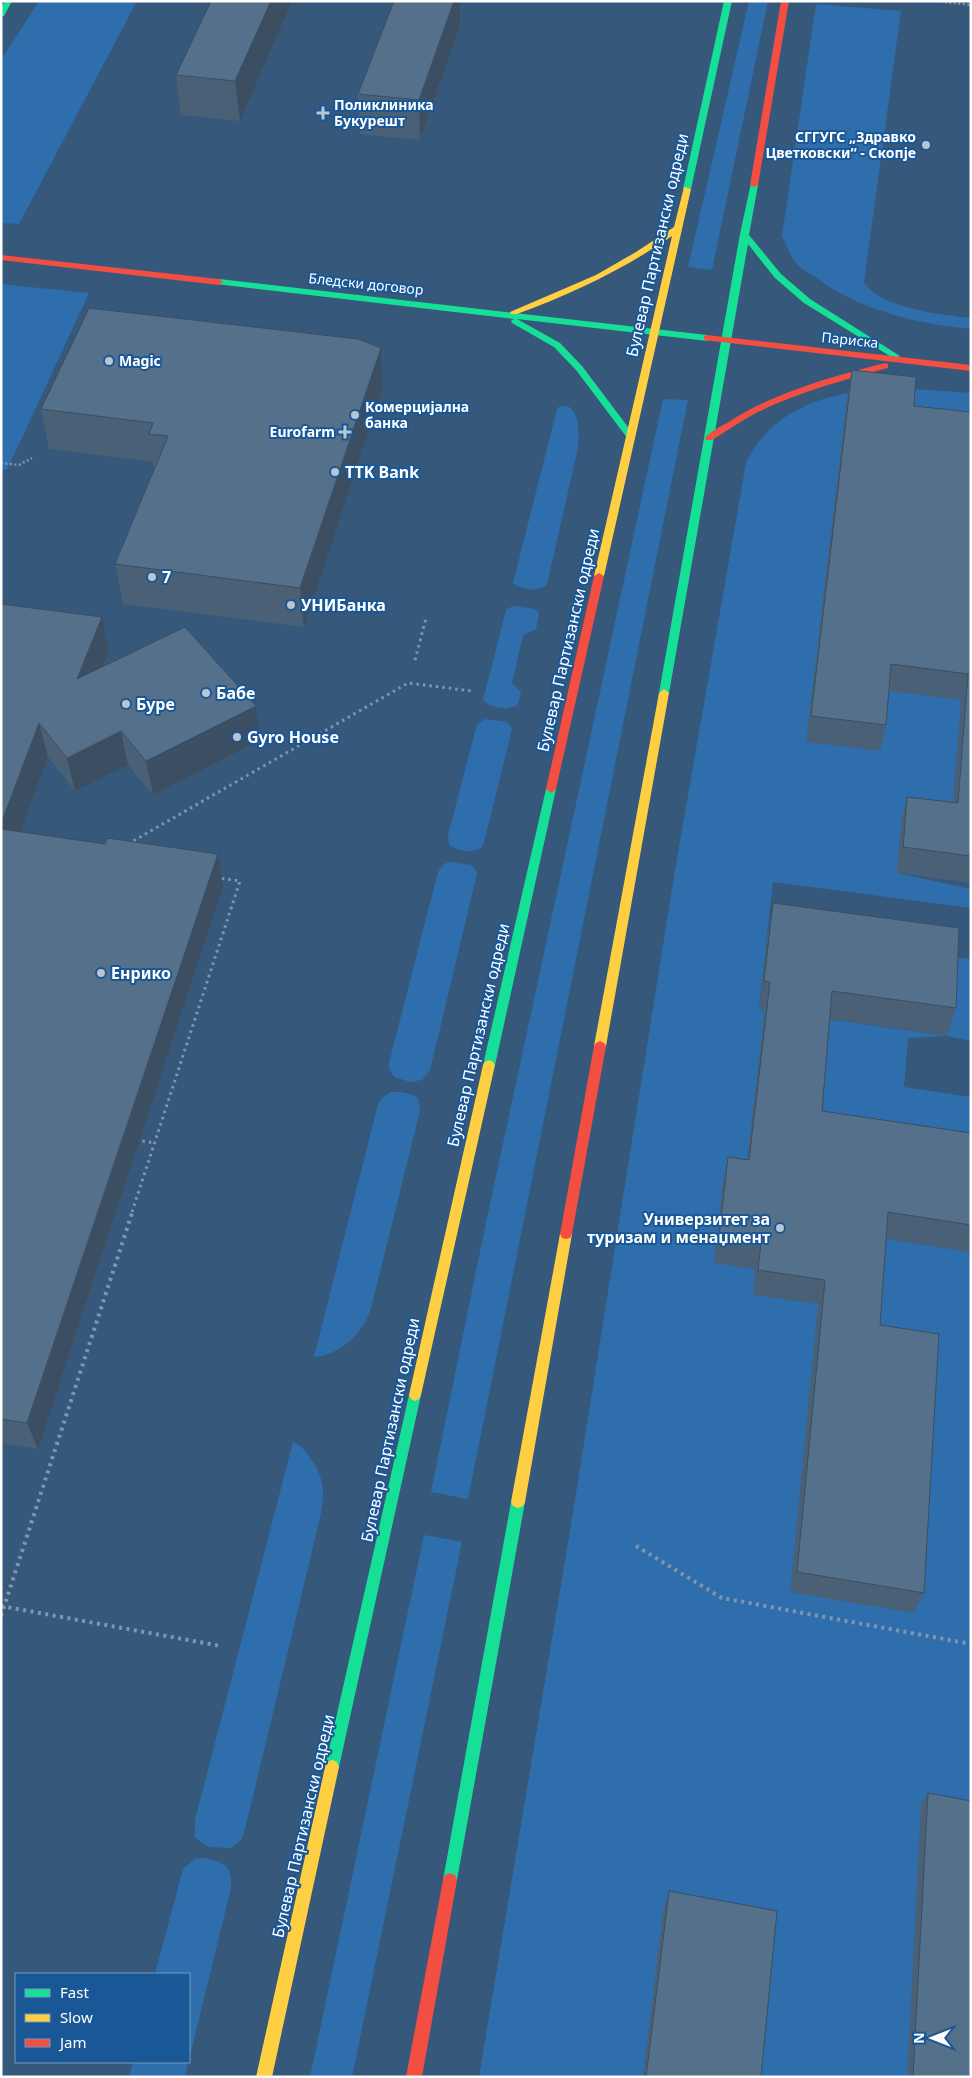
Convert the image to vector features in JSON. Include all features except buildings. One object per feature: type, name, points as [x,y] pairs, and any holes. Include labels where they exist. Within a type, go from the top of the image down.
[{"type":"street","points":[[1,14],[9,1]]},
{"type":"street","name":"Булевар Партизански одреди","points":[[264,2077],[435,1302],[630,437],[666,288],[728,1]]},
{"type":"street","points":[[414,2077],[727,341],[785,1]]},
{"type":"street","points":[[506,315],[552,300],[596,282],[650,250],[678,228]]},
{"type":"street","points":[[744,234],[778,276],[806,301],[906,361]]},
{"type":"street","name":"Бледски договор","points":[[1,257],[727,341]]},
{"type":"street","points":[[506,315],[557,346],[578,368],[630,437]]},
{"type":"street","name":"Париска","points":[[727,341],[971,368]]},
{"type":"street","points":[[709,438],[753,411],[795,392],[852,373],[906,361]]},
{"type":"path","points":[[936,1],[971,5]]},
{"type":"path","points":[[1,463],[19,465],[32,458]]},
{"type":"path","points":[[415,660],[426,618]]},
{"type":"path","points":[[123,846],[408,683],[472,691]]},
{"type":"path","points":[[1,1616],[240,881],[212,877]]},
{"type":"path","points":[[126,1138],[155,1143]]},
{"type":"path","points":[[636,1546],[722,1598],[971,1644]]},
{"type":"path","points":[[3,1606],[221,1646]]},
{"type":"shaded area","points":[[39,1],[137,1],[19,224],[1,223],[1,60]]},
{"type":"shaded area","points":[[749,1],[768,1],[712,270],[688,267]]},
{"type":"shaded area","points":[[816,4],[901,11],[864,282],[872,291],[897,304],[913,309],[971,318],[971,329],[929,323],[889,314],[851,299],[800,267],[788,250],[782,236]]},
{"type":"shaded area","points":[[1,284],[89,293],[7,470],[1,470]]},
{"type":"shaded area","points":[[901,388],[971,393],[971,702],[959,731],[954,785],[971,787],[897,873],[971,889],[971,908],[773,882],[759,1009],[946,1036],[951,957],[971,959],[971,1041],[947,1036],[908,1038],[904,1087],[971,1097],[971,1161],[901,1241],[971,1252],[971,2077],[754,2077],[664,1910],[643,2077],[479,2077],[570,1531],[675,870],[746,463],[758,442],[791,413],[811,403],[832,397],[878,389]],"holes":[[[744,1186],[848,1309],[755,1269],[714,1262]]]},
{"type":"shaded area","points":[[663,399],[688,400],[468,1499],[431,1492],[484,1232]]},
{"type":"shaded area","points":[[560,406],[567,406],[574,413],[578,424],[578,448],[547,584],[540,589],[525,589],[513,583],[557,409]]},
{"type":"shaded area","points":[[513,606],[535,609],[539,613],[536,629],[523,635],[512,683],[521,692],[518,705],[500,708],[483,700],[506,610]]},
{"type":"shaded area","points":[[485,719],[507,722],[512,728],[483,846],[471,851],[461,851],[449,845],[448,835],[477,724]]},
{"type":"shaded area","points":[[449,862],[472,865],[477,872],[476,878],[430,1070],[422,1080],[410,1082],[394,1077],[389,1069],[389,1063],[438,872],[444,864]]},
{"type":"shaded area","points":[[390,1092],[412,1095],[418,1099],[420,1111],[370,1312],[355,1336],[341,1348],[314,1357],[378,1104]]},
{"type":"shaded area","points":[[293,1442],[305,1451],[319,1472],[323,1494],[320,1518],[242,1839],[231,1848],[209,1847],[195,1838],[195,1820]]},
{"type":"shaded area","points":[[424,1535],[462,1542],[352,2077],[310,2077]]},
{"type":"shaded area","points":[[206,1858],[223,1864],[229,1870],[231,1888],[190,2056],[190,1973],[155,1973],[183,1869],[195,1859]]},
{"type":"shaded area","points":[[133,2063],[188,2063],[185,2077],[129,2077]]},
{"type":"traffic: fast","points":[[1,14],[9,1]]},
{"type":"traffic: fast","points":[[687,189],[728,1]]},
{"type":"traffic: fast","points":[[664,693],[754,185]]},
{"type":"traffic: fast","points":[[744,234],[778,276],[807,301],[896,356]]},
{"type":"traffic: fast","points":[[219,282],[707,338]]},
{"type":"traffic: fast","points":[[515,321],[557,345],[579,368],[631,437]]},
{"type":"traffic: fast","points":[[489,1065],[551,789]]},
{"type":"traffic: fast","points":[[332,1767],[415,1395]]},
{"type":"traffic: fast","points":[[450,1880],[518,1502]]},
{"type":"traffic: slow","points":[[599,576],[687,189]]},
{"type":"traffic: slow","points":[[514,312],[558,296],[620,266],[678,228]]},
{"type":"traffic: slow","points":[[600,1046],[664,693]]},
{"type":"traffic: slow","points":[[415,1395],[489,1065]]},
{"type":"traffic: slow","points":[[518,1502],[566,1234]]},
{"type":"traffic: slow","points":[[264,2077],[332,1767]]},
{"type":"traffic: jam","points":[[754,185],[785,1]]},
{"type":"traffic: jam","points":[[1,257],[219,282]]},
{"type":"traffic: jam","points":[[707,338],[971,368]]},
{"type":"traffic: jam","points":[[709,438],[749,413],[786,396],[835,379],[885,366]]},
{"type":"traffic: jam","points":[[551,789],[599,576]]},
{"type":"traffic: jam","points":[[566,1234],[600,1046]]},
{"type":"traffic: jam","points":[[414,2077],[450,1880]]},
{"type":"place","name":"Поликлиника Букурешт","points":[[323,113]]},
{"type":"place","name":"СГГУГС „Здравко Цветковски“ - Скопје","points":[[926,145]]},
{"type":"place","name":"Magic","points":[[109,361]]},
{"type":"place","name":"Комерцијална банка","points":[[355,415]]},
{"type":"place","name":"Eurofarm","points":[[345,432]]},
{"type":"place","name":"TTK Bank","points":[[335,472]]},
{"type":"place","name":"7","points":[[152,577]]},
{"type":"place","name":"УНИБанка","points":[[291,605]]},
{"type":"place","name":"Бабе","points":[[206,693]]},
{"type":"place","name":"Буре","points":[[126,704]]},
{"type":"place","name":"Gyro House","points":[[237,737]]},
{"type":"place","name":"Енрико","points":[[101,973]]},
{"type":"place","name":"Универзитет за туризам и менаџмент","points":[[780,1228]]}]
